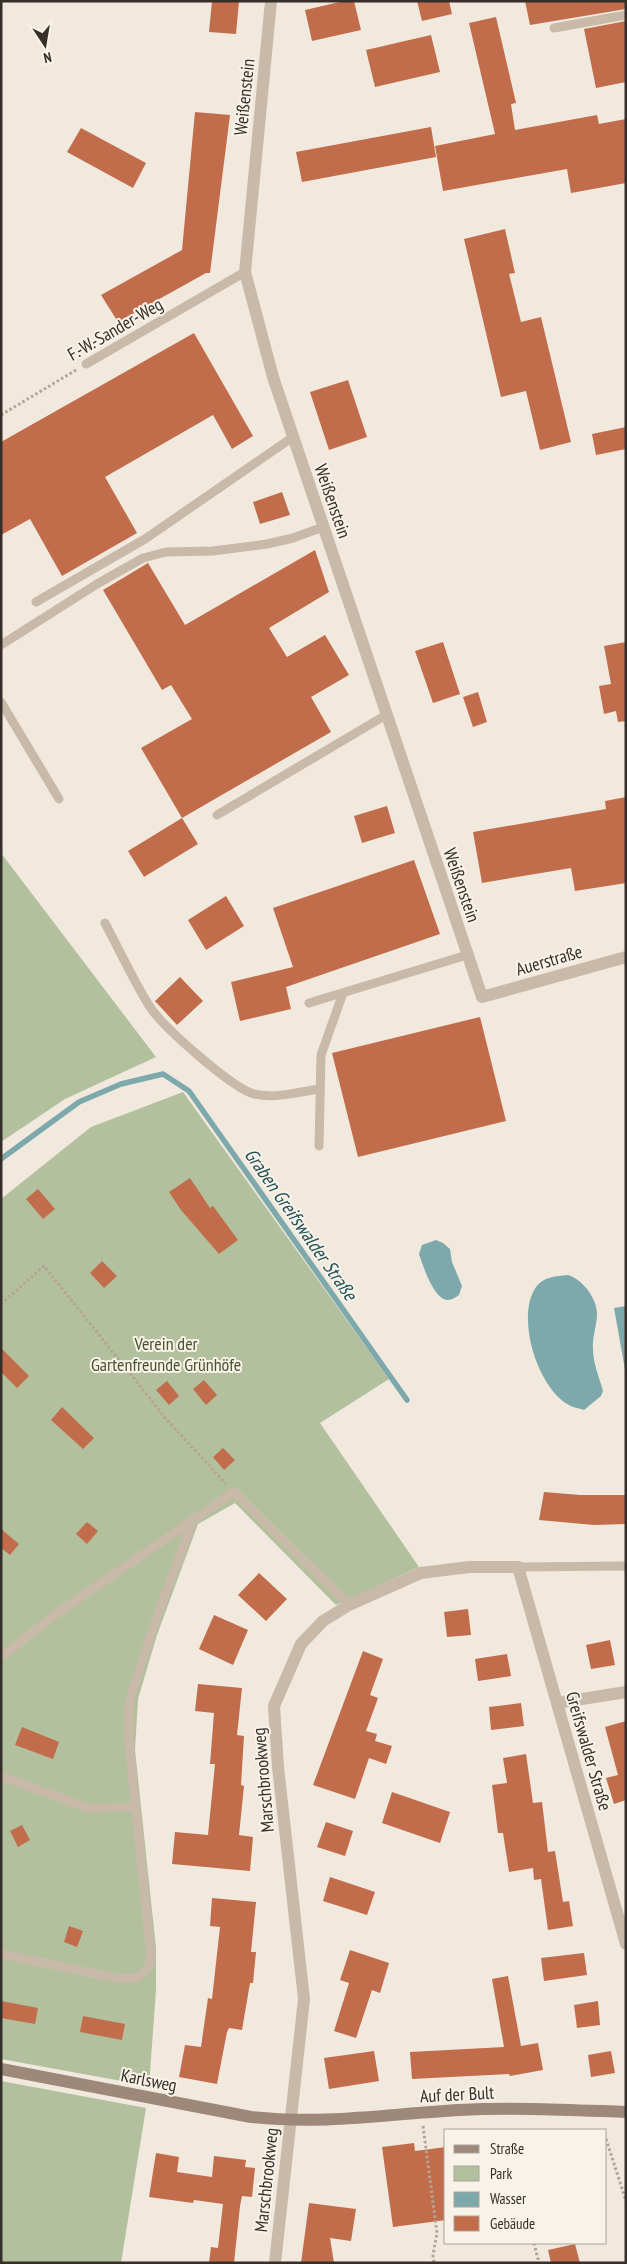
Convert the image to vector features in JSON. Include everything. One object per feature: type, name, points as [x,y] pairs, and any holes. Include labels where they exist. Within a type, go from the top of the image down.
[{"type":"street","name":"Weißenstein","points":[[271,1],[245,272],[273,377],[482,998]]},
{"type":"street","name":"Auerstraße","points":[[482,998],[626,957]]},
{"type":"street","name":"Marschbrookweg","points":[[275,2263],[304,1999],[278,1767],[274,1706],[301,1644],[323,1621],[348,1604],[421,1574],[469,1567],[518,1567]]},
{"type":"street","name":"Greifswalder Straße","points":[[518,1567],[626,1944]]},
{"type":"street","points":[[557,1703],[626,1692]]},
{"type":"street","name":"Karlsweg","points":[[1,2069],[251,2118],[290,2122]]},
{"type":"street","name":"Auf der Bult","points":[[290,2122],[328,2121],[422,2112],[501,2109],[626,2112]]},
{"type":"lane","points":[[554,28],[626,15]]},
{"type":"lane","name":"F.-W.-Sander-Weg","points":[[86,364],[245,272]]},
{"type":"lane","points":[[36,602],[145,539],[293,437]]},
{"type":"lane","points":[[1,645],[111,575],[143,558],[166,552],[220,550],[267,544],[293,538],[323,527]]},
{"type":"lane","points":[[1,702],[59,799]]},
{"type":"lane","points":[[217,815],[386,715]]},
{"type":"lane","points":[[105,923],[151,1008],[218,1072],[235,1085],[257,1095],[282,1095],[319,1089]]},
{"type":"lane","points":[[309,1003],[467,955]]},
{"type":"lane","points":[[319,1146],[320,1055],[343,993]]},
{"type":"lane","points":[[1,1657],[59,1612],[234,1492],[348,1604]]},
{"type":"lane","points":[[1,1954],[116,1978],[137,1978],[148,1969],[152,1957],[129,1742],[129,1703],[153,1627],[194,1518]]},
{"type":"lane","name":"Marschbrookweg","points":[[518,1567],[626,1566]]},
{"type":"lane","points":[[1,1776],[88,1808],[135,1807]]},
{"type":"path","name":"F.-W.-Sander-Weg","points":[[1,415],[86,364]]},
{"type":"path","points":[[1,1304],[44,1266],[167,1420],[234,1492]]},
{"type":"path","points":[[422,2112],[437,2233],[432,2256],[434,2263]]},
{"type":"path","points":[[607,2142],[626,2200]]},
{"type":"path","points":[[534,2244],[539,2263]]},
{"type":"green space","points":[[1,853],[156,1057],[65,1099],[1,1142]]},
{"type":"green space","name":"Verein der Gartenfreunde Grünhöfe","points":[[183,1092],[389,1379],[320,1423],[419,1567],[336,1605],[235,1503],[198,1524],[157,1635],[138,1699],[135,1750],[156,1948],[156,1990],[149,2086],[1,2059],[1,1199],[91,1127]]},
{"type":"green space","points":[[1,2081],[146,2108],[121,2263],[1,2263]]},
{"type":"water","points":[[436,1240],[450,1249],[452,1262],[462,1286],[459,1295],[449,1300],[443,1299],[434,1289],[419,1254],[422,1245]]},
{"type":"water","points":[[568,1275],[588,1290],[592,1296],[597,1314],[593,1354],[603,1391],[601,1396],[584,1410],[569,1405],[558,1397],[548,1384],[539,1369],[529,1333],[528,1316],[530,1300],[536,1287],[546,1279]]},
{"type":"water","points":[[626,1306],[626,1375],[614,1308]]},
{"type":"building","points":[[212,1],[239,1],[236,34],[209,32]]},
{"type":"building","points":[[344,1],[354,1],[361,30],[312,41],[305,10]]},
{"type":"building","points":[[417,1],[449,1],[452,14],[422,21]]},
{"type":"building","points":[[525,1],[626,1],[626,9],[530,25]]},
{"type":"building","points":[[496,17],[516,103],[511,104],[515,130],[597,115],[599,124],[626,119],[626,183],[571,193],[567,169],[443,191],[435,146],[495,134],[469,23]]},
{"type":"building","points":[[626,21],[626,82],[596,88],[584,29]]},
{"type":"building","points":[[431,35],[440,72],[375,87],[366,50]]},
{"type":"building","points":[[195,112],[230,115],[210,273],[206,273],[118,322],[101,295],[182,250]]},
{"type":"building","points":[[431,127],[436,157],[302,182],[296,152]]},
{"type":"building","points":[[81,128],[146,163],[133,188],[67,152]]},
{"type":"building","points":[[505,229],[515,273],[509,274],[521,322],[541,317],[571,442],[540,450],[526,391],[501,397],[464,239]]},
{"type":"building","points":[[194,333],[253,436],[232,449],[213,415],[105,477],[137,533],[62,576],[30,519],[1,535],[1,442]]},
{"type":"building","points":[[348,380],[367,437],[329,450],[310,392]]},
{"type":"building","points":[[626,427],[626,449],[596,455],[592,434]]},
{"type":"building","points":[[282,492],[290,515],[260,524],[253,502]]},
{"type":"building","points":[[315,550],[329,592],[269,628],[287,657],[325,635],[349,675],[311,697],[331,732],[182,818],[141,748],[192,719],[171,685],[162,690],[103,590],[148,563],[185,625]]},
{"type":"building","points":[[443,642],[460,694],[433,703],[415,651]]},
{"type":"building","points":[[626,642],[626,721],[618,722],[616,711],[604,714],[599,686],[611,684],[604,646]]},
{"type":"building","points":[[478,692],[487,722],[473,727],[463,697]]},
{"type":"building","points":[[626,797],[626,883],[575,891],[571,868],[482,883],[473,832],[606,809],[605,801]]},
{"type":"building","points":[[387,806],[395,833],[362,843],[354,816]]},
{"type":"building","points":[[182,818],[198,844],[144,877],[128,851]]},
{"type":"building","points":[[414,860],[440,934],[286,987],[291,1009],[240,1021],[231,982],[293,967],[273,908]]},
{"type":"building","points":[[226,896],[244,926],[206,950],[188,920]]},
{"type":"building","points":[[180,977],[203,1001],[177,1025],[155,1001]]},
{"type":"building","points":[[480,1017],[506,1121],[358,1157],[332,1053]]},
{"type":"building","points":[[190,1178],[210,1208],[213,1206],[238,1240],[219,1254],[181,1210],[169,1192]]},
{"type":"building","points":[[38,1189],[55,1209],[43,1219],[26,1199]]},
{"type":"building","points":[[102,1261],[117,1276],[104,1288],[90,1273]]},
{"type":"building","points":[[1,1348],[29,1376],[17,1388],[1,1372]]},
{"type":"building","points":[[204,1380],[217,1395],[206,1405],[193,1389]]},
{"type":"building","points":[[167,1381],[179,1396],[169,1405],[156,1390]]},
{"type":"building","points":[[62,1407],[94,1438],[83,1449],[51,1420]]},
{"type":"building","points":[[223,1448],[235,1460],[224,1470],[213,1457]]},
{"type":"building","points":[[544,1492],[580,1495],[626,1495],[626,1524],[594,1525],[539,1520]]},
{"type":"building","points":[[87,1522],[98,1531],[87,1544],[76,1534]]},
{"type":"building","points":[[1,1529],[19,1544],[10,1555],[1,1548]]},
{"type":"building","points":[[259,1573],[287,1599],[266,1621],[238,1595]]},
{"type":"building","points":[[468,1609],[471,1635],[447,1637],[444,1612]]},
{"type":"building","points":[[214,1615],[248,1630],[233,1665],[199,1649]]},
{"type":"building","points":[[610,1640],[615,1665],[591,1669],[586,1645]]},
{"type":"building","points":[[363,1651],[383,1659],[370,1695],[378,1698],[366,1731],[377,1734],[375,1741],[392,1746],[386,1764],[369,1758],[355,1799],[313,1785]]},
{"type":"building","points":[[507,1654],[511,1676],[478,1681],[475,1659]]},
{"type":"building","points":[[198,1684],[242,1688],[237,1735],[244,1736],[241,1785],[244,1786],[239,1835],[253,1837],[250,1871],[172,1864],[175,1832],[208,1835],[215,1764],[210,1764],[214,1713],[195,1711]]},
{"type":"building","points":[[521,1703],[524,1726],[491,1730],[489,1707]]},
{"type":"building","points":[[626,1721],[626,1800],[614,1804],[606,1778],[618,1775],[605,1727]]},
{"type":"building","points":[[22,1727],[59,1742],[53,1759],[15,1745]]},
{"type":"building","points":[[526,1754],[533,1803],[542,1802],[548,1852],[555,1851],[563,1902],[569,1901],[573,1926],[548,1930],[541,1879],[534,1880],[533,1868],[509,1872],[503,1833],[498,1833],[492,1785],[507,1783],[503,1758]]},
{"type":"building","points":[[392,1792],[450,1812],[440,1843],[382,1823]]},
{"type":"building","points":[[326,1822],[353,1831],[345,1856],[317,1847]]},
{"type":"building","points":[[22,1825],[30,1840],[18,1847],[10,1831]]},
{"type":"building","points":[[330,1877],[375,1892],[367,1915],[323,1901]]},
{"type":"building","points":[[212,1898],[256,1902],[251,1952],[256,1952],[253,1983],[250,1983],[242,2030],[229,2028],[227,2032],[217,2084],[179,2077],[185,2045],[201,2047],[208,1998],[212,1999],[220,1927],[210,1926]]},
{"type":"building","points":[[69,1926],[83,1931],[77,1947],[64,1942]]},
{"type":"building","points":[[350,1950],[389,1963],[380,1993],[372,1990],[356,2038],[334,2031],[349,1983],[340,1980]]},
{"type":"building","points":[[584,1953],[587,1975],[544,1981],[541,1958]]},
{"type":"building","points":[[508,1976],[521,2046],[538,2043],[543,2070],[510,2076],[509,2074],[412,2079],[410,2052],[504,2047],[492,1979]]},
{"type":"building","points":[[1,2001],[38,2008],[35,2024],[1,2018]]},
{"type":"building","points":[[598,2001],[600,2025],[577,2028],[574,2005]]},
{"type":"building","points":[[83,2016],[125,2024],[122,2040],[80,2032]]},
{"type":"building","points":[[374,2051],[379,2081],[329,2089],[324,2058]]},
{"type":"building","points":[[611,2051],[615,2073],[591,2077],[588,2055]]},
{"type":"building","points":[[414,2143],[415,2151],[444,2147],[444,2220],[393,2227],[382,2147]]},
{"type":"building","points":[[156,2153],[179,2157],[177,2172],[212,2177],[214,2156],[246,2160],[245,2167],[255,2168],[252,2197],[242,2196],[234,2263],[209,2263],[211,2247],[218,2248],[223,2204],[194,2200],[193,2203],[149,2197]]},
{"type":"building","points":[[309,2203],[356,2209],[351,2241],[330,2238],[334,2263],[301,2263]]},
{"type":"building","points":[[575,2244],[580,2263],[551,2263],[548,2250]]},
{"type":"waterway","name":"Graben Greifswalder Straße","points":[[1,1159],[79,1102],[121,1084],[163,1074],[189,1091],[407,1400]]}]
